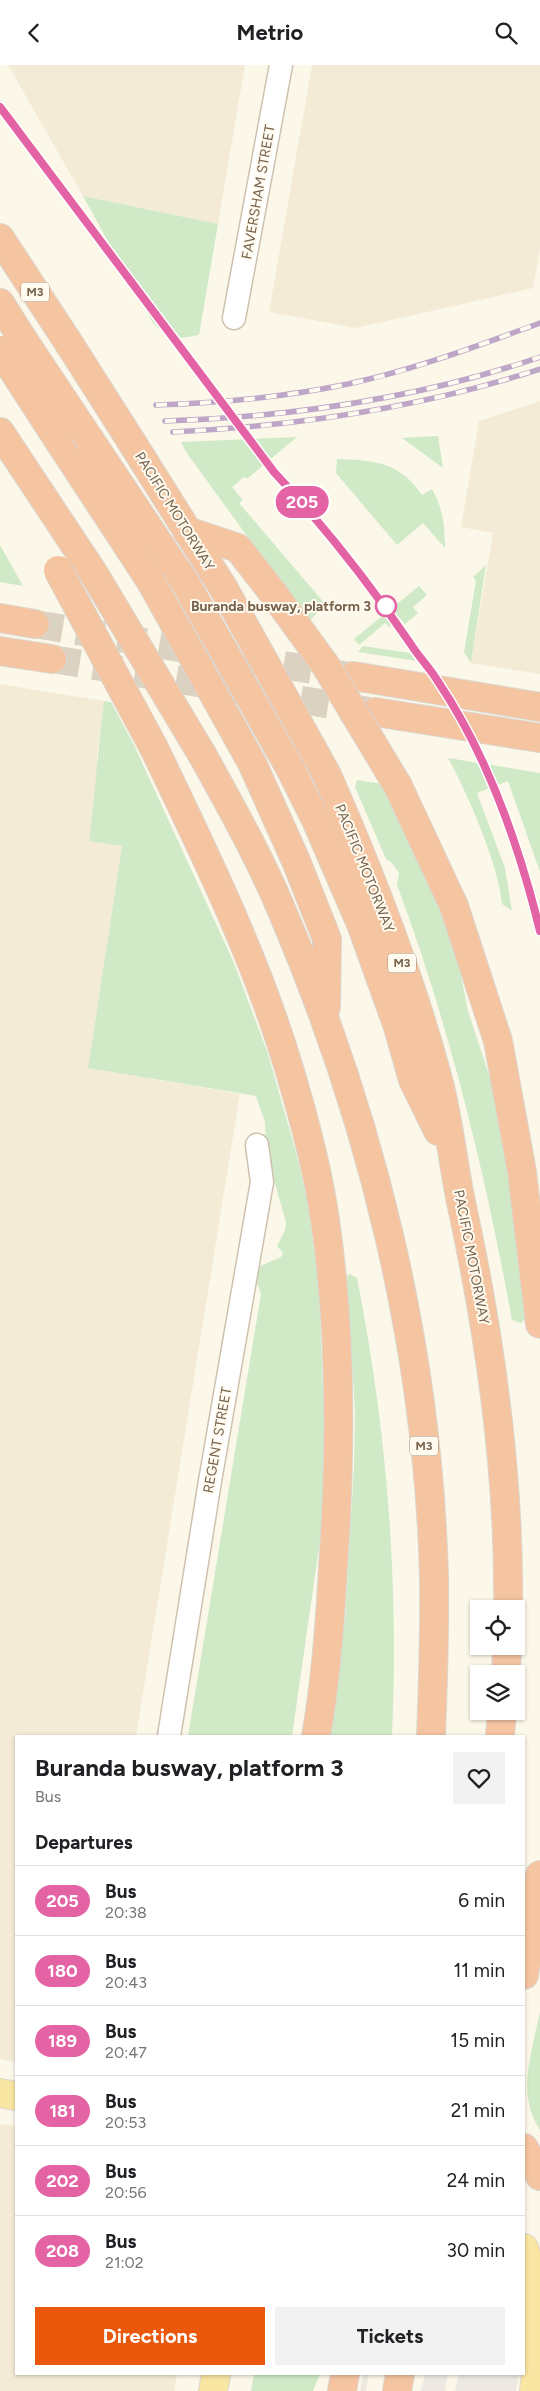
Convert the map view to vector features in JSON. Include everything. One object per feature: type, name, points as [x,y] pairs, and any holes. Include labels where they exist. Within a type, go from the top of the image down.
[{"type":"highway","name":"PACIFIC MOTORWAY","points":[[0,238],[224,589],[327,775],[376,891],[412,990],[439,1085],[486,1333],[497,1418],[505,1515],[508,1600]]},
{"type":"highway","points":[[0,303],[12,346],[58,438],[150,580],[252,763],[296,861],[327,939],[326,1024]]},
{"type":"highway","points":[[12,346],[90,440],[186,585],[291,769],[324,837],[361,924],[395,1019],[413,1080],[452,1160]]},
{"type":"highway","name":"M3","points":[[1,433],[94,574],[235,813],[282,910],[350,1092],[371,1161],[389,1234],[421,1413],[434,1576],[431,1735]]},
{"type":"highway","points":[[47,503],[58,570],[154,748],[200,842],[276,1029],[303,1117],[325,1218],[335,1324],[340,1456],[327,1656],[316,1735]]},
{"type":"highway","points":[[188,531],[238,548],[326,666],[398,786],[454,906],[498,1041],[522,1172],[540,1324]]},
{"type":"highway","points":[[0,618],[35,624]]},
{"type":"highway","points":[[0,651],[52,659]]},
{"type":"highway","points":[[353,677],[540,707]]},
{"type":"highway","points":[[376,712],[540,738]]},
{"type":"highway","points":[[500,1735],[501,1720]]},
{"type":"highway","points":[[525,1969],[540,1875]]},
{"type":"highway","points":[[525,2149],[540,2176]]},
{"type":"highway","points":[[342,2391],[345,2375]]},
{"type":"highway","points":[[397,2391],[400,2375]]},
{"type":"main road","points":[[0,2093],[15,2096]]},
{"type":"main road","points":[[525,2182],[540,2183]]},
{"type":"main road","points":[[525,2251],[532,2273],[540,2333],[534,2391]]},
{"type":"main road","points":[[213,2391],[216,2375]]},
{"type":"street","name":"FAVERSHAM STREET","points":[[234,319],[281,65]]},
{"type":"street","name":"REGENT STREET","points":[[169,1735],[210,1481],[262,1182],[256,1145]]},
{"type":"shaded area","points":[[8,65],[245,65],[218,224],[83,196]]},
{"type":"shaded area","points":[[312,65],[540,65],[540,250],[533,288],[356,328],[269,312]]},
{"type":"shaded area","points":[[540,401],[540,674],[471,663],[493,533],[461,527],[479,421]]},
{"type":"shaded area","points":[[0,684],[104,701],[97,755],[97,784],[89,841],[122,845],[88,1068],[240,1094],[136,1735],[15,1735],[15,2062],[0,2059]]},
{"type":"shaded area","points":[[0,2124],[15,2126],[15,2375],[177,2375],[174,2391],[0,2391]]},
{"type":"shaded area","points":[[363,2375],[369,2375],[366,2391],[360,2391]]},
{"type":"shaded area","points":[[425,2375],[448,2375],[445,2391],[421,2391]]},
{"type":"shaded area","points":[[459,2375],[519,2375],[516,2391],[455,2391]]},
{"type":"green space","points":[[83,196],[218,224],[199,335],[174,337],[153,323]]},
{"type":"green space","points":[[438,436],[443,468],[402,438]]},
{"type":"green space","points":[[297,437],[247,479],[244,477],[232,487],[243,500],[239,503],[326,605],[309,621],[186,452],[181,442]]},
{"type":"green space","points":[[337,459],[363,460],[395,469],[414,484],[422,495],[432,489],[439,503],[443,518],[445,548],[423,523],[397,545],[336,473]]},
{"type":"green space","points":[[0,545],[23,586],[0,582]]},
{"type":"green space","points":[[486,565],[471,663],[464,652],[476,581],[473,577]]},
{"type":"green space","points":[[419,586],[427,595],[413,607],[418,613],[405,624],[400,618],[389,627],[385,623],[359,645],[354,639]]},
{"type":"green space","points":[[363,646],[410,653],[417,661],[358,652]]},
{"type":"green space","points":[[104,701],[111,702],[134,745],[234,963],[268,1054],[296,1152],[308,1204],[319,1289],[325,1434],[324,1484],[321,1534],[292,1735],[188,1735],[261,1294],[256,1280],[258,1267],[281,1257],[283,1253],[277,1246],[285,1230],[286,1222],[266,1153],[265,1122],[256,1096],[88,1068],[122,846],[89,841]]},
{"type":"green space","points":[[448,758],[540,773],[540,872],[508,781],[477,793],[505,868],[512,911],[502,904],[500,888],[489,850],[464,790]]},
{"type":"green space","points":[[357,780],[382,784],[440,904],[458,960],[468,1011],[490,1078],[509,1169],[527,1317],[521,1323],[512,1320],[478,1155],[434,992],[397,885],[399,873],[392,863],[386,859],[355,787]]},
{"type":"green space","points":[[350,1274],[357,1278],[376,1392],[383,1449],[392,1563],[394,1621],[392,1735],[329,1735],[339,1641],[345,1621],[354,1466],[355,1413],[348,1298],[343,1279]]},
{"type":"green space","points":[[540,2012],[540,2130],[533,2116],[527,2087],[530,2057]]},
{"type":"green space","points":[[254,2375],[320,2375],[313,2391],[251,2391]]},
{"type":"tunnel","points":[[35,624],[349,676]]},
{"type":"tunnel","points":[[52,659],[369,711]]},
{"type":"railway","points":[[156,405],[253,399],[348,384],[421,365],[540,323]]},
{"type":"railway","points":[[165,421],[260,415],[355,403],[449,384],[540,357]]},
{"type":"railway","points":[[173,432],[266,425],[358,413],[450,394],[540,369]]},
{"type":"bus line","name":"205","points":[[0,107],[274,472],[341,547],[365,578],[437,680],[459,717],[497,796],[512,837],[540,931]]},
{"type":"place","name":"Buranda busway, platform 3","points":[[386,606]]}]
